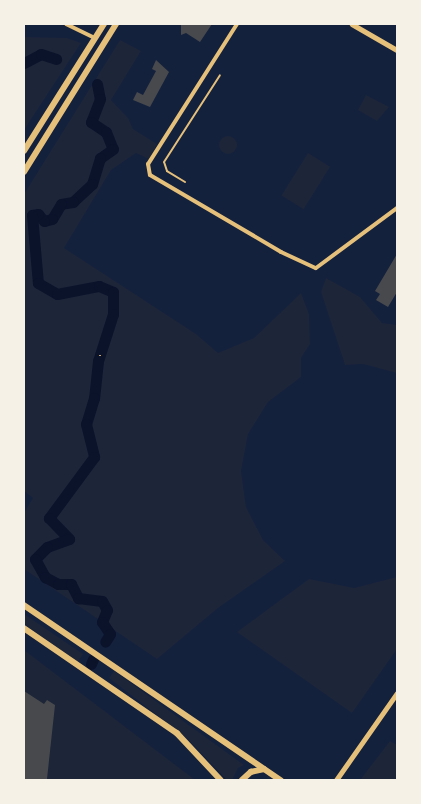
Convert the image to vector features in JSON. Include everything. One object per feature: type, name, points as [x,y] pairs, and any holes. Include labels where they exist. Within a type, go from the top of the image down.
[{"type":"main road","points":[[24,151],[104,24]]},
{"type":"main road","points":[[24,172],[116,24]]},
{"type":"main road","points":[[24,605],[281,780]]},
{"type":"main road","points":[[24,628],[177,733],[221,780]]},
{"type":"main road","points":[[336,780],[397,693]]},
{"type":"main road","points":[[242,780],[251,772],[264,769]]},
{"type":"street","points":[[66,24],[95,38]]},
{"type":"street","points":[[237,24],[148,164],[150,175],[281,252],[316,268],[397,208]]},
{"type":"street","points":[[352,24],[397,50]]},
{"type":"lane","points":[[185,182],[167,171],[164,162],[220,75]]},
{"type":"shaded area","points":[[24,37],[67,38],[81,43],[24,130]]},
{"type":"shaded area","points":[[120,40],[141,51],[111,100],[128,118],[133,129],[157,144],[149,159],[136,153],[111,170],[64,248],[196,334],[218,353],[254,338],[301,293],[309,314],[310,344],[301,358],[301,377],[268,402],[248,434],[241,471],[246,507],[263,540],[285,561],[218,608],[157,659],[24,569],[24,513],[33,498],[24,491],[24,194]]},
{"type":"shaded area","points":[[366,95],[389,107],[377,121],[358,110]]},
{"type":"shaded area","points":[[224,136],[232,136],[237,141],[235,152],[224,154],[219,149],[219,141]]},
{"type":"shaded area","points":[[308,153],[330,167],[304,209],[282,195]]},
{"type":"shaded area","points":[[326,278],[360,297],[382,323],[397,325],[397,373],[363,364],[345,365],[321,292]]},
{"type":"shaded area","points":[[397,577],[397,649],[352,713],[237,632],[309,579],[354,588]]},
{"type":"shaded area","points":[[24,614],[83,654],[78,662],[24,624]]},
{"type":"shaded area","points":[[24,650],[186,773],[195,780],[24,780]]},
{"type":"shaded area","points":[[114,671],[244,765],[238,768],[232,780],[227,780],[188,739],[109,678]]},
{"type":"shaded area","points":[[390,741],[397,745],[397,780],[360,780]]},
{"type":"building","points":[[181,24],[212,24],[200,42],[186,33],[181,35]]},
{"type":"building","points":[[156,60],[169,72],[150,107],[133,100],[137,92],[143,95],[156,71],[152,69]]},
{"type":"building","points":[[397,254],[397,292],[388,307],[376,300],[380,294],[375,291]]},
{"type":"building","points":[[24,691],[44,704],[47,700],[55,705],[47,779],[24,780]]},
{"type":"waterway","points":[[24,63],[41,54],[56,59]]},
{"type":"waterway","points":[[97,84],[100,99],[91,122],[106,132],[113,149],[100,158],[92,184],[73,202],[61,204],[52,219],[44,221],[38,214],[32,215],[38,283],[57,294],[99,286],[113,292],[113,314],[98,361],[94,398],[86,424],[94,457],[49,518],[69,539],[47,547],[35,559],[45,577],[58,584],[71,584],[78,598],[102,601],[107,610],[102,622],[110,634],[105,642]]},
{"type":"waterway","points":[[91,664],[93,659]]}]
